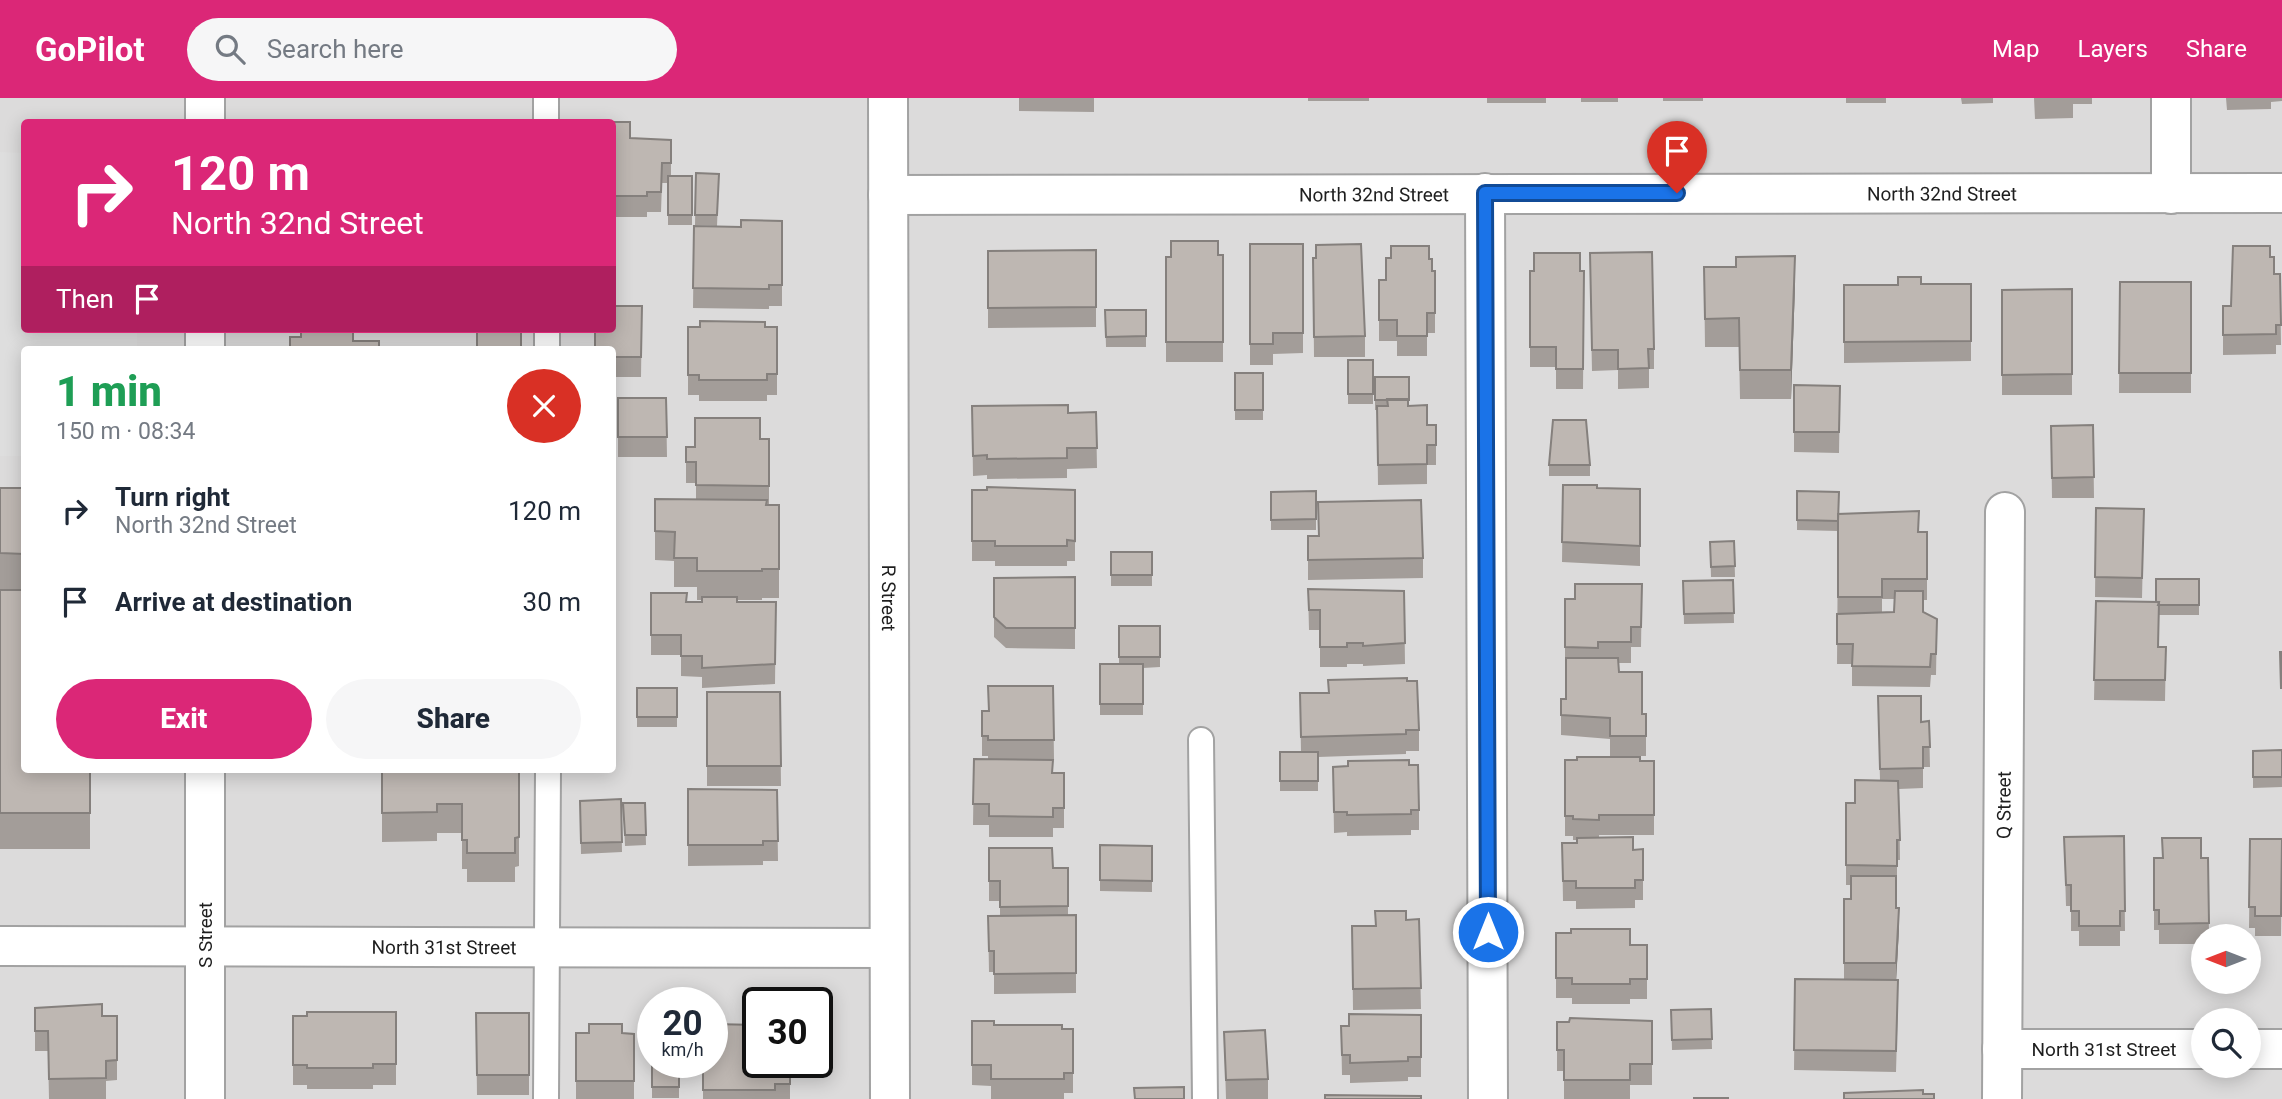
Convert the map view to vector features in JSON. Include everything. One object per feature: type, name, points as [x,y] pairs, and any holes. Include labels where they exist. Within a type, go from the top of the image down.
[{"type":"street","points":[[205,98],[205,119]]},
{"type":"street","name":"R Street","points":[[888,98],[890,1099]]},
{"type":"street","points":[[2171,98],[2171,194]]},
{"type":"street","points":[[1485,193],[1488,1099]]},
{"type":"street","name":"North 32nd Street","points":[[888,195],[2282,193]]},
{"type":"street","name":"Q Street","points":[[2002,1099],[2004,512]]},
{"type":"street","name":"S Street","points":[[205,773],[205,1099]]},
{"type":"street","name":"North 31st Street","points":[[0,946],[889,948]]},
{"type":"street","name":"North 31st Street","points":[[2003,1049],[2191,1049]]},
{"type":"street","points":[[2261,1049],[2282,1049]]},
{"type":"lane","points":[[546,98],[546,119]]},
{"type":"lane","points":[[1201,740],[1205,1099]]},
{"type":"lane","points":[[546,1099],[548,773]]},
{"type":"shaded area","points":[[0,98],[2282,98],[2282,1099],[0,1099]]},
{"type":"shaded area","points":[[0,152],[21,153],[21,333],[137,333],[137,346],[21,346],[21,456],[0,456]]},
{"type":"building","points":[[616,122],[630,122],[630,138],[671,140],[671,163],[662,163],[661,192],[647,192],[647,196],[616,196]]},
{"type":"building","points":[[696,173],[719,174],[717,215],[695,215]]},
{"type":"building","points":[[668,176],[692,176],[692,215],[668,215]]},
{"type":"building","points":[[741,220],[782,221],[782,285],[769,285],[769,289],[693,288],[694,226],[741,227]]},
{"type":"building","points":[[1171,241],[1218,241],[1218,255],[1223,255],[1223,342],[1166,342],[1166,257],[1171,257]]},
{"type":"building","points":[[1250,244],[1303,244],[1303,333],[1273,333],[1273,344],[1250,344]]},
{"type":"building","points":[[1361,244],[1365,336],[1314,337],[1313,258],[1316,258],[1316,245]]},
{"type":"building","points":[[1391,246],[1429,246],[1429,259],[1432,259],[1432,271],[1435,271],[1435,313],[1427,313],[1427,336],[1397,336],[1397,320],[1379,320],[1379,280],[1386,280],[1386,258],[1391,258]]},
{"type":"building","points":[[2233,246],[2270,246],[2270,257],[2274,257],[2274,274],[2280,274],[2281,325],[2276,325],[2276,334],[2223,335],[2223,306],[2231,306]]},
{"type":"building","points":[[1096,250],[1096,307],[988,308],[988,251]]},
{"type":"building","points":[[1652,252],[1654,349],[1648,349],[1649,368],[1618,369],[1618,350],[1592,350],[1590,253]]},
{"type":"building","points":[[1534,253],[1580,253],[1580,271],[1584,271],[1583,369],[1556,369],[1556,347],[1530,347],[1530,271],[1534,271]]},
{"type":"building","points":[[1795,256],[1791,370],[1740,370],[1739,318],[1705,319],[1704,267],[1736,267],[1736,257]]},
{"type":"building","points":[[1898,277],[1921,277],[1921,284],[1971,284],[1971,341],[1844,342],[1844,285],[1898,285]]},
{"type":"building","points":[[2120,282],[2191,282],[2191,373],[2119,373]]},
{"type":"building","points":[[2072,289],[2072,374],[2002,375],[2002,290]]},
{"type":"building","points":[[616,306],[642,306],[641,357],[616,357],[616,346],[595,346],[595,333],[616,333]]},
{"type":"building","points":[[1105,310],[1146,310],[1146,336],[1106,337]]},
{"type":"building","points":[[700,321],[765,322],[765,327],[777,327],[777,374],[767,374],[767,380],[699,380],[699,375],[688,375],[688,327],[700,327]]},
{"type":"building","points":[[301,333],[353,333],[353,341],[379,341],[379,346],[290,346],[290,337],[301,337]]},
{"type":"building","points":[[477,333],[521,333],[521,346],[477,346]]},
{"type":"building","points":[[1348,360],[1373,360],[1373,394],[1348,394]]},
{"type":"building","points":[[1235,373],[1263,373],[1263,410],[1235,410]]},
{"type":"building","points":[[1375,377],[1409,377],[1409,400],[1375,400]]},
{"type":"building","points":[[1794,385],[1840,386],[1839,432],[1794,432]]},
{"type":"building","points":[[618,398],[666,398],[667,437],[618,437]]},
{"type":"building","points":[[1387,399],[1408,399],[1408,406],[1427,405],[1427,425],[1436,425],[1436,445],[1427,445],[1427,464],[1378,465],[1377,406],[1388,406]]},
{"type":"building","points":[[1068,405],[1068,413],[1096,412],[1097,448],[1067,448],[1067,458],[987,459],[987,455],[973,456],[972,406]]},
{"type":"building","points":[[695,418],[760,418],[760,439],[769,439],[769,486],[696,485],[696,462],[686,462],[686,447],[695,447]]},
{"type":"building","points":[[1553,420],[1586,420],[1590,465],[1549,465]]},
{"type":"building","points":[[2093,425],[2094,477],[2052,478],[2051,426]]},
{"type":"building","points":[[1563,485],[1640,489],[1640,546],[1562,542]]},
{"type":"building","points":[[987,487],[1075,490],[1075,541],[1067,540],[1067,546],[995,546],[995,541],[972,541],[972,490],[987,490]]},
{"type":"building","points":[[0,488],[21,488],[21,554],[0,553]]},
{"type":"building","points":[[1316,491],[1316,519],[1271,520],[1271,492]]},
{"type":"building","points":[[1797,491],[1839,492],[1838,521],[1797,520]]},
{"type":"building","points":[[655,499],[767,500],[766,505],[779,505],[779,569],[697,571],[697,558],[674,558],[675,532],[655,531]]},
{"type":"building","points":[[1421,500],[1423,558],[1308,560],[1308,536],[1319,536],[1318,502]]},
{"type":"building","points":[[2096,508],[2144,509],[2142,578],[2095,577]]},
{"type":"building","points":[[1919,511],[1918,532],[1927,532],[1927,579],[1882,579],[1882,597],[1838,597],[1838,514]]},
{"type":"building","points":[[1734,541],[1735,566],[1711,567],[1710,542]]},
{"type":"building","points":[[1111,552],[1152,552],[1152,575],[1111,575]]},
{"type":"building","points":[[1075,577],[1075,628],[1006,628],[994,617],[994,578]]},
{"type":"building","points":[[2156,579],[2199,579],[2199,605],[2158,605]]},
{"type":"building","points":[[1733,580],[1734,613],[1684,614],[1683,581]]},
{"type":"building","points":[[1575,584],[1642,584],[1641,627],[1631,627],[1631,642],[1598,642],[1598,648],[1565,647],[1565,599],[1575,599]]},
{"type":"building","points":[[1308,589],[1404,591],[1405,643],[1363,646],[1363,643],[1347,643],[1347,647],[1320,647],[1320,610],[1309,610]]},
{"type":"building","points":[[0,590],[21,590],[21,773],[90,773],[90,813],[0,813]]},
{"type":"building","points":[[1895,591],[1923,591],[1923,612],[1937,619],[1936,654],[1931,654],[1930,667],[1852,666],[1853,644],[1837,644],[1837,614],[1894,612]]},
{"type":"building","points":[[651,593],[687,593],[686,602],[702,602],[702,597],[737,597],[737,602],[776,602],[775,664],[702,668],[702,656],[681,656],[681,635],[651,635]]},
{"type":"building","points":[[2096,601],[2159,602],[2158,647],[2166,647],[2165,680],[2094,680]]},
{"type":"building","points":[[1119,626],[1160,626],[1160,657],[1119,657]]},
{"type":"building","points":[[2282,652],[2282,688],[2281,688]]},
{"type":"building","points":[[1566,658],[1618,658],[1619,672],[1642,672],[1642,714],[1646,714],[1646,736],[1610,736],[1610,718],[1561,715],[1561,699],[1566,699]]},
{"type":"building","points":[[1100,664],[1143,664],[1143,704],[1100,704]]},
{"type":"building","points":[[1407,678],[1407,681],[1417,681],[1419,730],[1406,730],[1406,734],[1301,737],[1300,693],[1329,693],[1328,680]]},
{"type":"building","points":[[988,686],[1053,686],[1054,740],[988,740],[988,736],[982,736],[982,711],[989,711]]},
{"type":"building","points":[[637,688],[677,688],[677,717],[637,717]]},
{"type":"building","points":[[707,692],[780,692],[781,766],[707,766]]},
{"type":"building","points":[[1878,696],[1921,696],[1921,722],[1929,721],[1930,747],[1923,747],[1923,768],[1880,769]]},
{"type":"building","points":[[2282,750],[2282,777],[2253,777],[2253,751]]},
{"type":"building","points":[[1280,752],[1318,752],[1318,781],[1280,781]]},
{"type":"building","points":[[1577,757],[1640,757],[1640,761],[1654,761],[1654,815],[1599,815],[1599,820],[1565,816],[1565,760],[1577,760]]},
{"type":"building","points":[[974,759],[1053,760],[1052,773],[1064,773],[1064,808],[1053,808],[1053,817],[989,816],[989,804],[973,804]]},
{"type":"building","points":[[1409,760],[1409,765],[1418,765],[1419,810],[1411,810],[1411,814],[1347,815],[1347,812],[1334,812],[1333,767],[1348,766],[1348,761]]},
{"type":"building","points":[[382,773],[519,773],[519,837],[515,838],[515,853],[467,853],[467,840],[462,840],[462,804],[437,804],[437,812],[382,813]]},
{"type":"building","points":[[1855,780],[1898,781],[1900,840],[1897,840],[1897,866],[1846,865],[1846,803],[1855,803]]},
{"type":"building","points":[[688,789],[777,790],[778,841],[763,841],[763,845],[688,845]]},
{"type":"building","points":[[621,799],[622,842],[581,843],[580,801]]},
{"type":"building","points":[[623,803],[645,803],[646,835],[625,835]]},
{"type":"building","points":[[2124,836],[2125,911],[2120,911],[2120,926],[2079,926],[2079,911],[2071,911],[2071,885],[2066,885],[2064,837]]},
{"type":"building","points":[[1633,837],[1633,850],[1643,849],[1643,880],[1635,880],[1635,888],[1576,888],[1576,881],[1563,881],[1562,843],[1577,843],[1577,838]]},
{"type":"building","points":[[2162,838],[2201,838],[2201,858],[2208,858],[2209,923],[2159,924],[2159,910],[2154,910],[2154,858],[2163,858]]},
{"type":"building","points":[[2250,839],[2282,839],[2281,916],[2255,916],[2255,907],[2249,907]]},
{"type":"building","points":[[1100,845],[1152,846],[1152,881],[1100,880]]},
{"type":"building","points":[[989,848],[1052,848],[1053,868],[1068,868],[1068,906],[1000,907],[1000,881],[989,881]]},
{"type":"building","points":[[1851,876],[1896,876],[1896,908],[1899,908],[1896,963],[1844,963],[1844,899],[1851,899]]},
{"type":"building","points":[[1375,911],[1406,911],[1406,920],[1419,919],[1421,988],[1353,989],[1352,926],[1376,926]]},
{"type":"building","points":[[1076,915],[1076,973],[994,974],[994,951],[989,951],[988,916]]},
{"type":"building","points":[[1571,929],[1630,929],[1630,945],[1647,945],[1647,979],[1630,979],[1630,984],[1572,984],[1572,978],[1556,978],[1556,933],[1571,933]]},
{"type":"building","points":[[1795,979],[1898,980],[1896,1051],[1794,1050]]},
{"type":"building","points":[[102,1004],[102,1016],[117,1016],[117,1060],[106,1061],[106,1078],[49,1079],[48,1031],[35,1031],[35,1008]]},
{"type":"building","points":[[1711,1009],[1712,1039],[1672,1040],[1671,1010]]},
{"type":"building","points":[[307,1012],[396,1012],[396,1064],[373,1064],[373,1068],[307,1068],[307,1065],[293,1065],[293,1016],[307,1016]]},
{"type":"building","points":[[476,1013],[529,1013],[529,1075],[477,1075]]},
{"type":"building","points":[[1349,1014],[1421,1015],[1421,1057],[1408,1057],[1408,1061],[1350,1063],[1350,1055],[1342,1055],[1341,1026],[1349,1026]]},
{"type":"building","points":[[1570,1018],[1652,1021],[1652,1064],[1630,1064],[1630,1080],[1564,1080],[1564,1050],[1557,1050],[1557,1022],[1569,1022]]},
{"type":"building","points":[[972,1021],[994,1021],[994,1025],[1062,1025],[1062,1029],[1073,1029],[1073,1073],[1064,1073],[1064,1079],[991,1079],[991,1065],[972,1065]]},
{"type":"building","points":[[589,1024],[622,1024],[622,1033],[634,1034],[634,1081],[576,1081],[576,1033],[589,1033]]},
{"type":"building","points":[[728,1024],[742,1025],[742,1078],[790,1078],[790,1084],[775,1084],[775,1090],[703,1090],[703,1078],[728,1078]]},
{"type":"building","points":[[1265,1030],[1268,1079],[1226,1080],[1224,1032]]},
{"type":"building","points":[[652,1078],[679,1078],[679,1087],[652,1087]]},
{"type":"building","points":[[1184,1087],[1184,1099],[1135,1099],[1134,1088]]},
{"type":"building","points":[[1923,1090],[1923,1094],[1934,1094],[1934,1099],[1844,1099],[1844,1093]]},
{"type":"building","points":[[1325,1095],[1421,1096],[1421,1099],[1325,1099]]},
{"type":"route","points":[[1488,932],[1485,193],[1677,193]]}]
